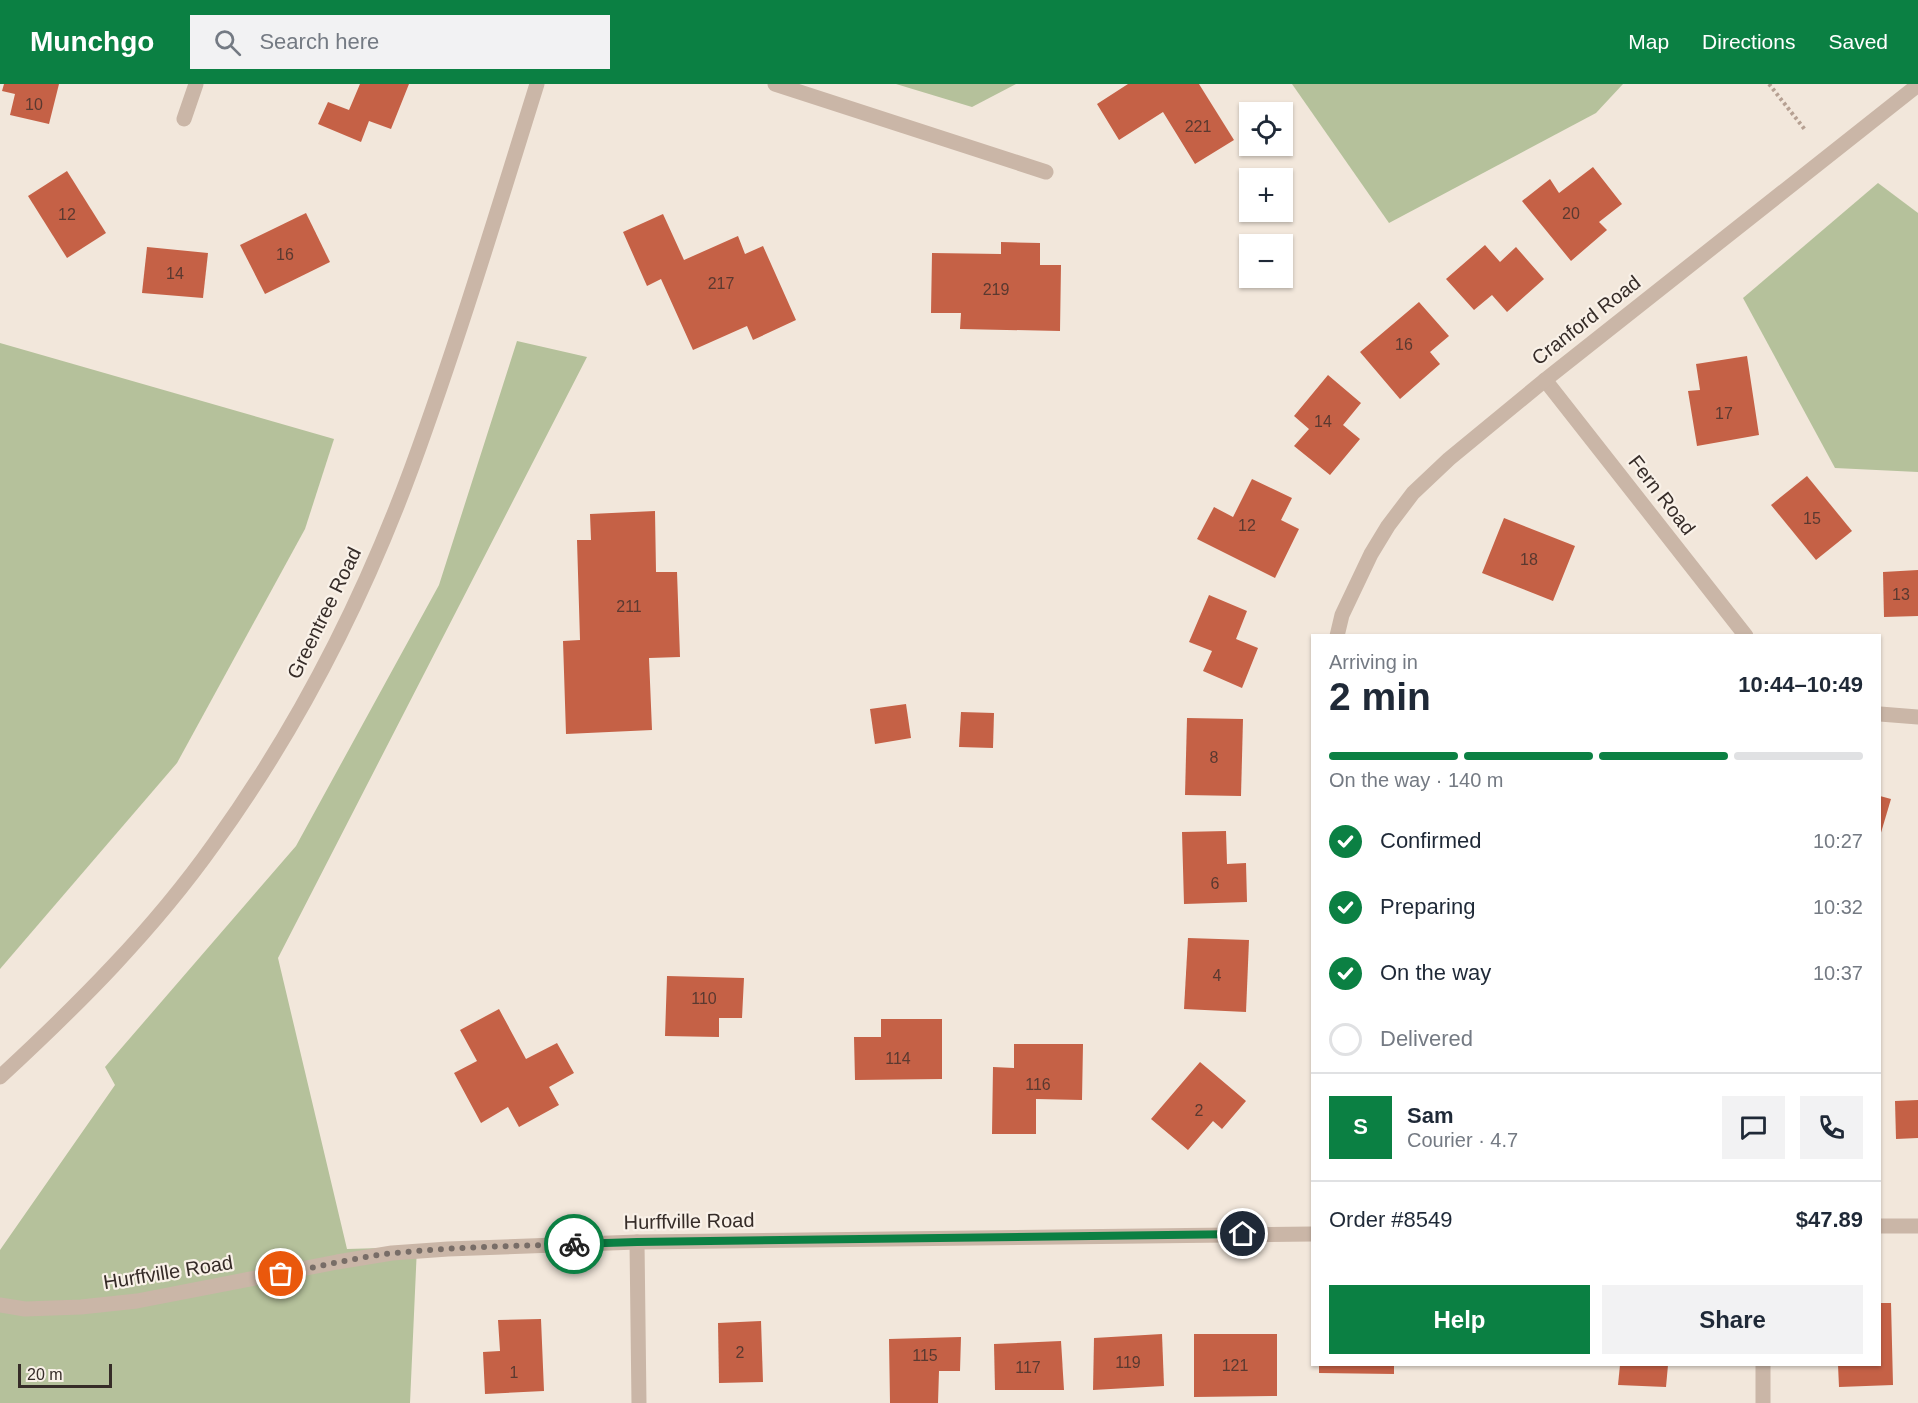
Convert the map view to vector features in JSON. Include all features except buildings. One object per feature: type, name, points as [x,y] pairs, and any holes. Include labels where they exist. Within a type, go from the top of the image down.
[{"type":"street","points":[[184,119],[196,84]]},
{"type":"street","name":"Greentree Road","points":[[0,1077],[95,986],[172,900],[252,790],[323,667],[378,550],[411,469],[466,309],[537,84]]},
{"type":"street","points":[[775,84],[1046,172]]},
{"type":"street","name":"Cranford Road","points":[[1337,634],[1342,615],[1371,554],[1388,526],[1413,493],[1449,459],[1545,380],[1918,85]]},
{"type":"street","name":"Fern Road","points":[[1545,380],[1744,634]]},
{"type":"street","points":[[1881,714],[1918,717]]},
{"type":"street","points":[[1881,1226],[1918,1226]]},
{"type":"street","name":"Hurffville Road","points":[[0,1305],[25,1309],[81,1307],[137,1301],[337,1262],[448,1249],[637,1242],[1311,1233]]},
{"type":"street","points":[[637,1242],[639,1403]]},
{"type":"street","points":[[1763,1366],[1763,1403]]},
{"type":"path","points":[[1769,84],[1806,131]]},
{"type":"green space","points":[[896,84],[1016,84],[972,107]]},
{"type":"green space","points":[[1292,84],[1623,84],[1596,113],[1389,223]]},
{"type":"green space","points":[[1878,183],[1918,213],[1918,472],[1835,468],[1743,298]]},
{"type":"green space","points":[[517,341],[587,357],[278,958],[347,1249],[417,1247],[410,1403],[0,1403],[0,1250],[115,1085],[105,1067],[296,846],[439,585]]},
{"type":"green space","points":[[0,343],[334,439],[305,529],[177,763],[0,969]]},
{"type":"way so far","points":[[281,1274],[337,1262],[392,1254],[448,1249],[574,1244]]},
{"type":"route","points":[[574,1244],[1243,1234]]}]
